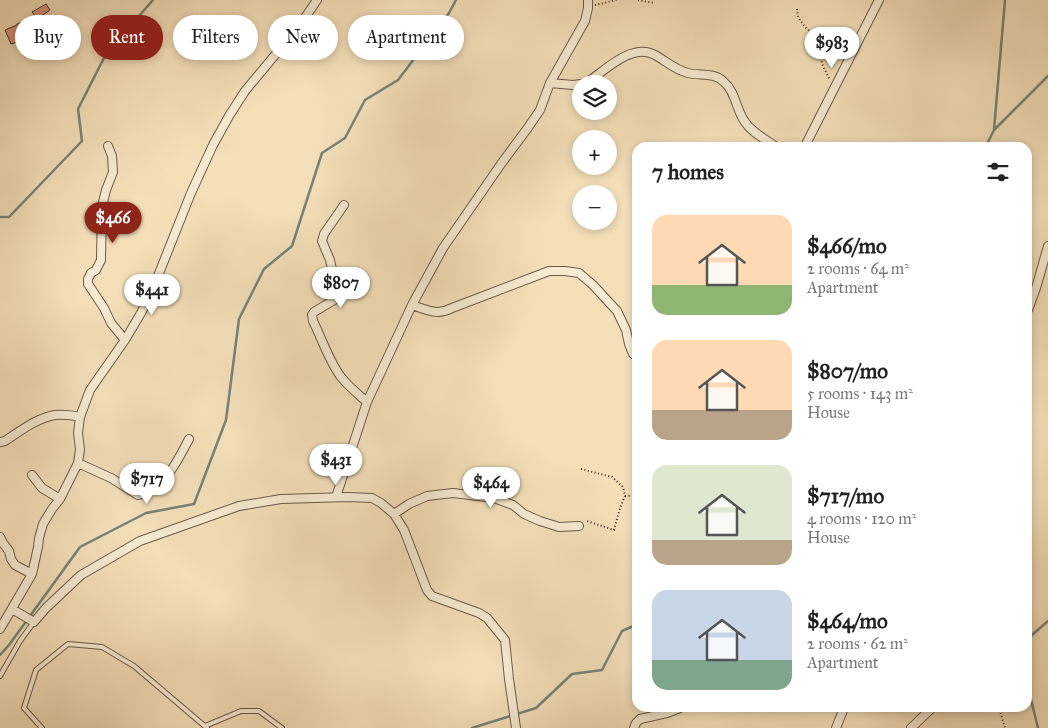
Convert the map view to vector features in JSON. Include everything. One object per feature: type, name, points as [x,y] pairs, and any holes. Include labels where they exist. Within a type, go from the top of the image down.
[{"type":"street","points":[[0,629],[32,574],[43,524],[60,499],[78,463],[80,417],[90,390],[125,340],[152,291],[191,193],[213,144],[245,91],[300,25],[317,0]]},
{"type":"street","points":[[807,142],[879,0]]},
{"type":"street","points":[[336,497],[367,402],[412,306],[443,248],[540,110],[550,83],[585,21],[588,4]]},
{"type":"street","points":[[598,75],[627,54],[640,51],[654,54],[673,67],[688,73],[715,76],[725,82],[744,122],[769,142]]},
{"type":"street","points":[[550,83],[572,85]]},
{"type":"street","points":[[108,146],[112,156],[113,172],[102,207],[100,260],[96,270],[91,273],[88,279],[88,284],[111,322],[125,340]]},
{"type":"street","points":[[344,205],[324,234],[322,241],[330,260],[338,296],[312,315],[329,356],[340,376],[367,402]]},
{"type":"street","points":[[1032,299],[1048,246]]},
{"type":"street","points":[[412,306],[436,312],[445,312],[549,271],[579,273],[617,311],[626,330],[632,352]]},
{"type":"street","points":[[2,439],[49,416],[67,414],[80,417]]},
{"type":"street","points":[[78,463],[111,478],[138,495],[142,495],[169,474],[189,439]]},
{"type":"street","points":[[32,475],[42,488],[60,499]]},
{"type":"street","points":[[394,514],[409,504],[427,496],[452,494],[494,498],[513,505],[524,514],[540,521],[559,527],[579,526]]},
{"type":"street","points":[[12,609],[34,622],[81,575],[140,541],[239,506],[281,499],[372,498],[381,502],[394,514],[404,530],[432,596],[479,613],[487,618],[505,640],[508,679],[516,728]]},
{"type":"street","points":[[0,537],[15,565],[32,574]]},
{"type":"street","points":[[634,728],[640,719],[670,712]]},
{"type":"street","points":[[836,728],[842,712]]},
{"type":"street","points":[[911,728],[928,712]]},
{"type":"lane","points":[[0,676],[20,640],[34,622]]},
{"type":"lane","points":[[42,728],[24,708],[36,670],[68,644],[102,647],[134,666],[206,727],[241,711],[259,710],[282,728]]},
{"type":"path","points":[[588,4],[618,0]]},
{"type":"path","points":[[638,0],[654,3]]},
{"type":"path","points":[[797,9],[798,17],[813,34],[823,66],[834,89]]},
{"type":"path","points":[[579,526],[587,521],[614,530],[625,496],[623,487],[612,477],[581,469]]},
{"type":"path","points":[[625,496],[632,495]]},
{"type":"path","points":[[1000,712],[1005,728]]},
{"type":"building","points":[[46,4],[50,10],[43,15],[34,15],[32,12]]},
{"type":"building","points":[[15,26],[15,43],[11,44],[5,30]]},
{"type":"waterway","points":[[0,217],[9,217],[82,141],[78,109],[108,50],[123,52],[139,42],[139,16],[153,0]]},
{"type":"waterway","points":[[0,655],[80,547],[146,513],[194,504],[226,420],[239,319],[264,269],[292,246],[322,153],[345,138],[365,100],[398,80],[449,13],[456,0]]},
{"type":"waterway","points":[[994,130],[1005,0]]},
{"type":"waterway","points":[[988,142],[994,130],[1048,76]]},
{"type":"waterway","points":[[1032,635],[1048,621]]},
{"type":"waterway","points":[[472,728],[536,708],[572,674],[602,670],[622,631],[632,627]]},
{"type":"waterway","points":[[1032,703],[1038,728]]}]
